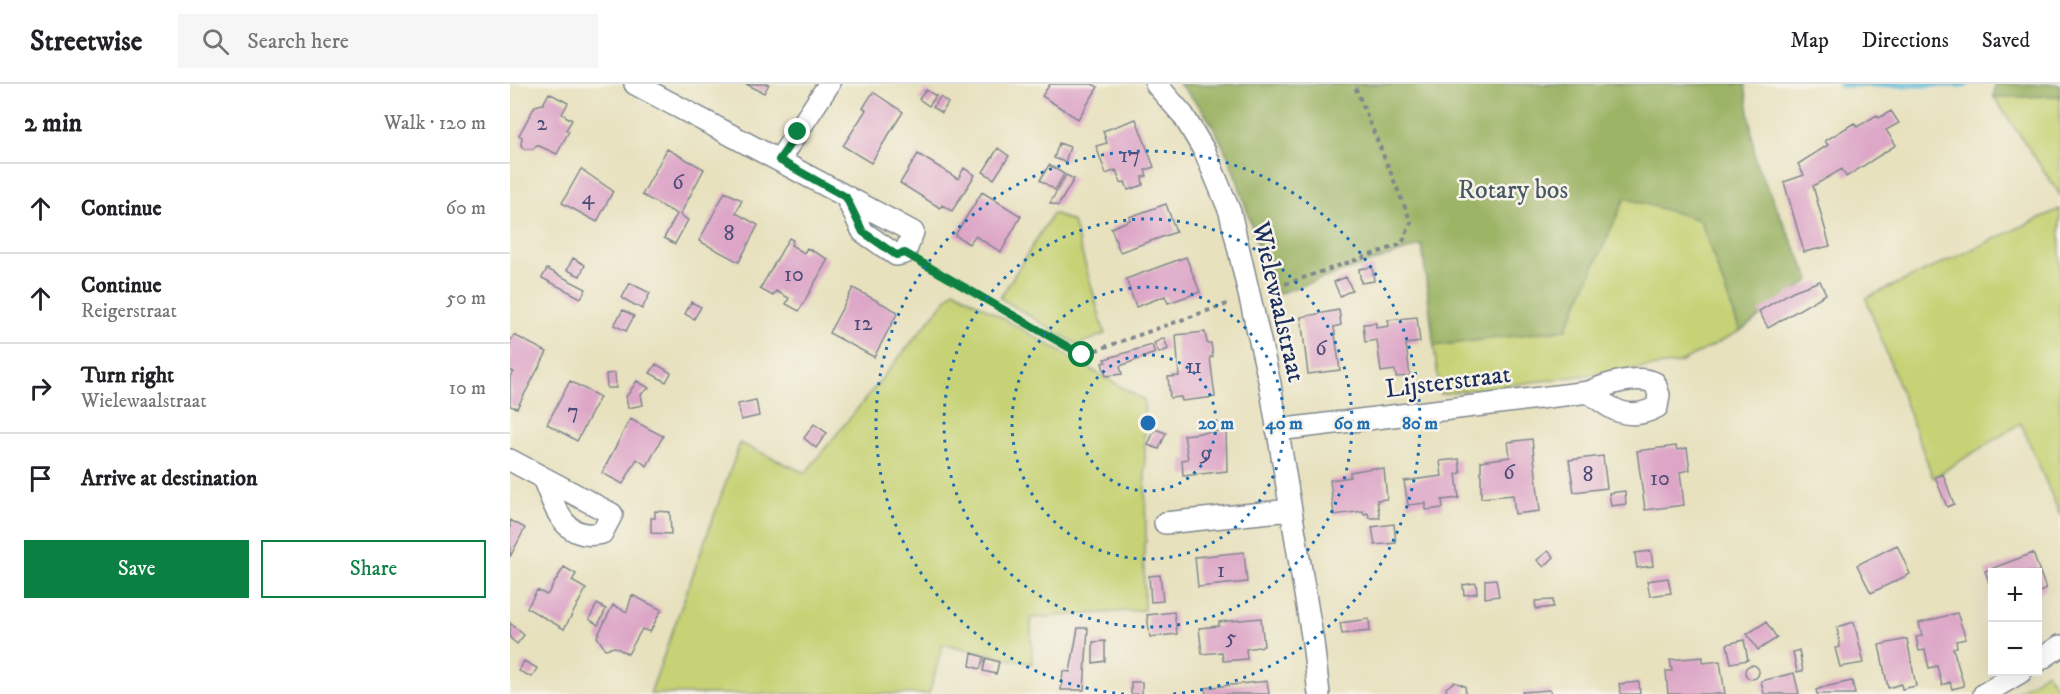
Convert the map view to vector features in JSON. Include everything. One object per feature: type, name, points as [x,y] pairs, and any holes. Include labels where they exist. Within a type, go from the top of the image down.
[{"type":"street","points":[[635,84],[913,232],[905,253]]},
{"type":"street","points":[[779,160],[829,84]]},
{"type":"street","name":"Wielewaalstraat","points":[[1156,84],[1183,115],[1206,152],[1222,189],[1250,297],[1277,430],[1313,642],[1319,694]]},
{"type":"street","name":"Lijsterstraat","points":[[1277,430],[1589,392]]},
{"type":"street","points":[[510,460],[543,478]]},
{"type":"street","points":[[1165,523],[1291,510]]},
{"type":"street","points":[[2042,658],[2060,646]]},
{"type":"street","points":[[1984,694],[2014,676]]},
{"type":"path","points":[[905,253],[1082,355],[1402,244],[1411,222],[1354,84]]},
{"type":"green space","name":"Rotary bos","points":[[1179,84],[1745,84],[1756,163],[1810,280],[1740,331],[1700,220],[1625,198],[1566,329],[1434,346],[1422,245],[1271,296],[1244,201],[1227,155],[1204,112]]},
{"type":"green space","points":[[1995,84],[2060,84],[2060,96],[1994,97]]},
{"type":"green space","points":[[2060,96],[2060,195],[1994,97]]},
{"type":"green space","points":[[1625,197],[1700,220],[1740,331],[1680,363],[1440,394],[1434,346],[1566,329]]},
{"type":"green space","points":[[2060,209],[2060,515],[2021,423],[1933,478],[1866,298]]},
{"type":"green space","points":[[1053,213],[1073,222],[1105,334],[1078,345],[1000,298]]},
{"type":"green space","points":[[954,290],[1144,400],[1146,542],[1144,543],[1144,610],[1031,618],[1032,664],[943,644],[929,694],[650,694],[740,443],[805,473]]},
{"type":"green space","points":[[2047,672],[2060,694],[2014,694],[2042,676]]},
{"type":"building","points":[[746,84],[769,84],[764,93]]},
{"type":"building","points":[[1050,84],[1092,84],[1098,87],[1078,119],[1042,96]]},
{"type":"building","points":[[926,90],[936,96],[929,106],[919,99]]},
{"type":"building","points":[[873,92],[903,112],[871,163],[843,146],[866,110],[863,108]]},
{"type":"building","points":[[549,93],[568,103],[562,114],[572,120],[557,154],[537,145],[533,149],[524,149],[521,145],[522,137],[519,135],[535,106],[543,104]]},
{"type":"building","points":[[940,97],[948,103],[942,113],[933,107]]},
{"type":"building","points":[[1891,111],[1899,123],[1886,130],[1896,145],[1846,177],[1842,169],[1813,186],[1830,246],[1804,252],[1784,182],[1804,175],[1798,164],[1828,145],[1825,141],[1854,123],[1857,127],[1877,115],[1879,118]]},
{"type":"building","points":[[1136,119],[1154,167],[1145,170],[1147,176],[1142,177],[1143,185],[1128,190],[1125,182],[1121,183],[1116,170],[1106,174],[1096,146],[1107,143],[1103,131]]},
{"type":"building","points":[[1059,143],[1070,147],[1065,162],[1054,158]]},
{"type":"building","points":[[998,148],[1009,156],[994,179],[983,172]]},
{"type":"building","points":[[667,149],[704,169],[680,215],[688,220],[675,244],[664,238],[677,214],[642,195]]},
{"type":"building","points":[[918,154],[958,179],[964,168],[975,175],[952,211],[942,205],[940,208],[900,183]]},
{"type":"building","points":[[1049,165],[1064,174],[1055,190],[1040,180]]},
{"type":"building","points":[[581,169],[613,191],[597,222],[562,203]]},
{"type":"building","points":[[1066,175],[1074,179],[1058,206],[1050,203]]},
{"type":"building","points":[[725,192],[742,200],[736,213],[758,225],[739,262],[699,241]]},
{"type":"building","points":[[982,192],[1021,216],[1001,252],[975,236],[969,244],[955,235]]},
{"type":"building","points":[[1166,204],[1176,232],[1120,252],[1111,228],[1130,220],[1129,217]]},
{"type":"building","points":[[789,238],[793,240],[791,245],[804,253],[807,248],[828,259],[799,311],[786,304],[789,298],[776,291],[773,296],[760,289]]},
{"type":"building","points":[[1186,257],[1200,292],[1168,303],[1165,296],[1136,307],[1126,279]]},
{"type":"building","points":[[573,258],[585,265],[580,276],[567,270]]},
{"type":"building","points":[[1372,267],[1374,281],[1361,283],[1359,269]]},
{"type":"building","points":[[547,269],[586,289],[581,298],[542,278]]},
{"type":"building","points":[[1346,277],[1352,290],[1340,296],[1334,282]]},
{"type":"building","points":[[1820,281],[1826,294],[1768,328],[1759,311],[1793,291]]},
{"type":"building","points":[[630,283],[650,293],[642,309],[622,298]]},
{"type":"building","points":[[853,288],[898,312],[874,357],[829,333]]},
{"type":"building","points":[[691,302],[701,307],[694,319],[685,314]]},
{"type":"building","points":[[623,310],[634,316],[626,331],[614,325]]},
{"type":"building","points":[[1339,310],[1341,325],[1334,327],[1340,370],[1308,374],[1301,317]]},
{"type":"building","points":[[1417,317],[1420,342],[1406,344],[1410,376],[1396,377],[1395,370],[1381,372],[1377,340],[1365,342],[1363,324],[1376,323],[1376,328],[1389,326],[1388,320]]},
{"type":"building","points":[[1205,332],[1207,343],[1211,343],[1213,357],[1210,357],[1215,397],[1182,401],[1181,397],[1170,398],[1168,377],[1179,376],[1176,335]]},
{"type":"building","points":[[514,335],[547,352],[517,408],[510,406],[510,376],[514,372],[510,370],[510,342]]},
{"type":"building","points":[[1164,338],[1168,349],[1159,353],[1154,343]]},
{"type":"building","points":[[1152,345],[1155,353],[1120,366],[1122,374],[1106,376],[1102,363],[1106,362],[1105,359]]},
{"type":"building","points":[[656,364],[671,373],[666,382],[650,373]]},
{"type":"building","points":[[615,373],[616,388],[607,388],[606,374]]},
{"type":"building","points":[[570,381],[600,397],[577,441],[547,424]]},
{"type":"building","points":[[637,381],[649,388],[641,394],[643,405],[628,408],[626,397]]},
{"type":"building","points":[[756,400],[759,416],[741,420],[738,404]]},
{"type":"building","points":[[630,419],[663,436],[647,466],[637,459],[623,484],[602,473]]},
{"type":"building","points":[[814,424],[827,433],[816,448],[804,438]]},
{"type":"building","points":[[1155,429],[1166,433],[1159,449],[1148,445]]},
{"type":"building","points":[[1226,430],[1227,471],[1183,476],[1182,460],[1188,459],[1184,435]]},
{"type":"building","points":[[1532,439],[1540,511],[1515,514],[1513,495],[1481,498],[1481,461],[1510,457],[1508,442]]},
{"type":"building","points":[[1676,446],[1677,450],[1687,448],[1690,470],[1680,472],[1684,505],[1645,510],[1637,451]]},
{"type":"building","points":[[1603,456],[1607,488],[1574,492],[1569,460]]},
{"type":"building","points":[[1459,459],[1461,473],[1456,474],[1459,498],[1442,500],[1443,508],[1426,510],[1426,503],[1408,505],[1404,481],[1442,476],[1440,461]]},
{"type":"building","points":[[1373,468],[1384,469],[1387,499],[1377,500],[1380,518],[1369,518],[1368,513],[1364,514],[1363,511],[1334,515],[1330,480],[1350,477],[1350,472]]},
{"type":"building","points":[[1943,474],[1954,504],[1947,507],[1935,477]]},
{"type":"building","points":[[1625,491],[1626,504],[1611,506],[1609,493]]},
{"type":"building","points":[[655,511],[670,512],[671,534],[651,533],[651,518],[655,518]]},
{"type":"building","points":[[510,520],[525,528],[510,557]]},
{"type":"building","points":[[1394,524],[1396,543],[1375,545],[1372,527]]},
{"type":"building","points":[[1897,545],[1910,574],[1871,593],[1857,565]]},
{"type":"building","points":[[1548,551],[1554,557],[1544,567],[1537,560]]},
{"type":"building","points":[[1651,551],[1653,566],[1637,568],[1635,553]]},
{"type":"building","points":[[1244,552],[1247,582],[1198,587],[1195,557]]},
{"type":"building","points":[[2033,553],[2038,568],[1993,568]]},
{"type":"building","points":[[564,567],[576,574],[572,581],[586,589],[564,629],[527,608],[537,590],[547,595]]},
{"type":"building","points":[[1160,575],[1163,601],[1151,602],[1149,576]]},
{"type":"building","points":[[1668,578],[1671,593],[1650,596],[1647,581]]},
{"type":"building","points":[[2042,578],[2046,589],[2042,591]]},
{"type":"building","points":[[1496,579],[1499,596],[1485,598],[1485,580]]},
{"type":"building","points":[[1476,583],[1477,593],[1464,595],[1463,585]]},
{"type":"building","points":[[632,595],[662,610],[650,632],[642,629],[628,654],[615,647],[605,649],[597,637],[613,605],[627,612]]},
{"type":"building","points":[[1553,600],[1553,607],[1536,609],[1535,601]]},
{"type":"building","points":[[597,604],[606,609],[598,625],[589,619]]},
{"type":"building","points":[[1174,612],[1177,634],[1150,637],[1147,615]]},
{"type":"building","points":[[1957,613],[1966,639],[1956,641],[1957,647],[1953,648],[1964,686],[1952,689],[1950,682],[1942,685],[1937,666],[1929,668],[1925,650],[1919,651],[1916,637],[1922,636],[1919,623]]},
{"type":"building","points":[[1261,618],[1264,646],[1246,649],[1247,659],[1223,661],[1222,652],[1202,654],[1199,628],[1219,626],[1219,622]]},
{"type":"building","points":[[1369,619],[1370,631],[1342,634],[1340,623]]},
{"type":"building","points":[[1766,622],[1777,638],[1758,650],[1747,634]]},
{"type":"building","points":[[1854,622],[1864,663],[1840,667],[1835,648],[1840,647],[1837,627]]},
{"type":"building","points":[[510,623],[524,635],[517,644],[510,638]]},
{"type":"building","points":[[1078,628],[1088,628],[1084,690],[1061,690],[1063,671],[1070,672]]},
{"type":"building","points":[[1907,639],[1916,686],[1902,689],[1901,684],[1888,688],[1879,645]]},
{"type":"building","points":[[1744,640],[1748,660],[1731,663],[1727,644]]},
{"type":"building","points":[[1105,641],[1105,661],[1093,663],[1093,642]]},
{"type":"building","points":[[1799,650],[1803,671],[1797,672],[1793,652]]},
{"type":"building","points":[[972,653],[984,657],[980,669],[970,666]]},
{"type":"building","points":[[1703,657],[1703,663],[1720,661],[1725,694],[1668,694],[1666,671],[1672,671],[1670,660]]},
{"type":"building","points":[[986,658],[999,662],[996,674],[983,671]]},
{"type":"building","points":[[524,661],[537,668],[532,677],[519,671]]},
{"type":"building","points":[[1749,665],[1755,665],[1759,672],[1755,679],[1749,679],[1745,675],[1745,669]]},
{"type":"building","points":[[1794,673],[1799,694],[1764,694],[1761,681]]},
{"type":"building","points":[[1267,681],[1269,694],[1206,694],[1205,688]]},
{"type":"building","points":[[1852,681],[1855,694],[1817,694],[1816,690],[1824,687]]},
{"type":"building","points":[[1131,682],[1142,682],[1142,694],[1131,694]]},
{"type":"building","points":[[1454,682],[1465,686],[1466,694],[1447,694],[1446,688]]},
{"type":"building","points":[[1639,682],[1640,694],[1621,694],[1619,684]]},
{"type":"building","points":[[1550,690],[1551,694],[1523,694],[1522,692]]},
{"type":"waterway","points":[[1841,84],[1966,84]]},
{"type":"route","points":[[798,132],[779,160],[846,197],[863,232],[896,255],[905,253],[1082,355]]}]
